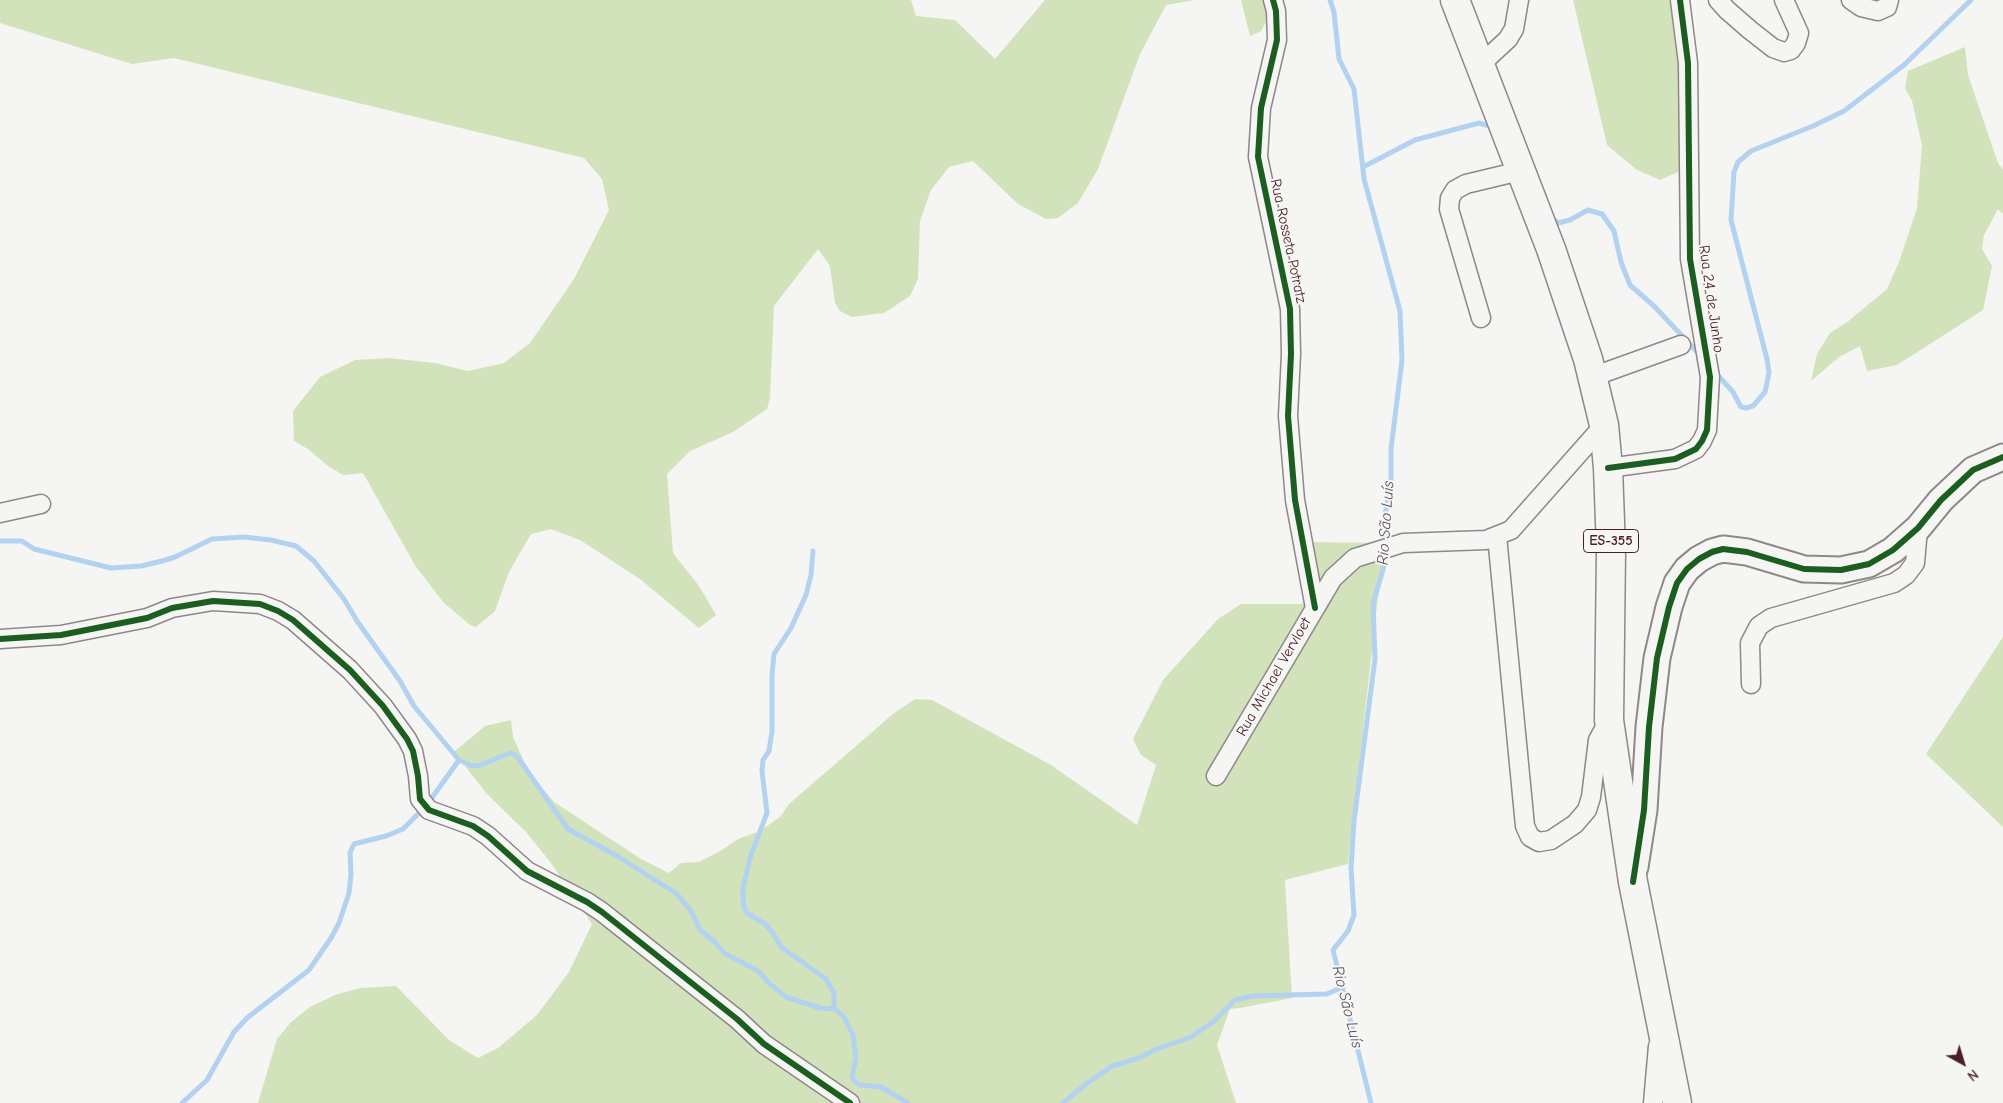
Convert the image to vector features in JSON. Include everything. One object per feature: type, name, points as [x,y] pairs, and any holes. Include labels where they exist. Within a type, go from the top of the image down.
[{"type":"main road","name":"ES-355","points":[[1455,0],[1551,249],[1588,359],[1604,425],[1608,468],[1611,549],[1609,720],[1633,882],[1677,1103]]},
{"type":"street","name":"Rua Rosseta Potratz","points":[[1274,0],[1277,40],[1260,108],[1258,158],[1290,309],[1291,354],[1288,416],[1295,500],[1315,608]]},
{"type":"street","points":[[1480,65],[1508,39],[1514,28],[1519,0]]},
{"type":"street","name":"Rua 24 de Junho","points":[[1608,468],[1675,459],[1696,449],[1707,430],[1710,377],[1690,259],[1688,63],[1680,0]]},
{"type":"street","points":[[1718,0],[1750,30],[1773,48],[1784,52],[1791,50],[1796,43],[1799,33],[1784,0]]},
{"type":"street","points":[[1851,0],[1861,7],[1878,11],[1887,7],[1889,0]]},
{"type":"street","points":[[1481,318],[1449,209],[1450,198],[1455,190],[1466,184],[1520,171]]},
{"type":"street","points":[[1592,377],[1681,345]]},
{"type":"street","name":"Rua Michael Vervloet","points":[[1216,776],[1334,578],[1355,558],[1403,543],[1486,540],[1511,530],[1604,425]]},
{"type":"street","points":[[1633,882],[1644,810],[1649,727],[1657,658],[1669,607],[1677,583],[1687,569],[1699,559],[1712,552],[1723,550],[1747,552],[1804,569],[1841,570],[1869,564],[1893,550],[1918,528],[1941,500],[1973,470],[2003,457]]},
{"type":"street","points":[[0,513],[41,504]]},
{"type":"street","points":[[1751,684],[1750,644],[1759,626],[1771,618],[1894,583],[1906,575],[1915,563],[1918,528]]},
{"type":"street","points":[[1497,536],[1525,826],[1530,837],[1539,842],[1552,840],[1575,824],[1587,810],[1591,797],[1598,740],[1609,720]]},
{"type":"street","points":[[0,639],[61,635],[147,618],[172,608],[213,601],[260,604],[278,611],[293,620],[350,670],[383,706],[407,739],[413,751],[420,799],[429,810],[473,826],[488,836],[527,871],[587,902],[602,912],[737,1019],[764,1044],[850,1103]]},
{"type":"street","points":[[1653,1103],[1660,1025]]},
{"type":"green space","points":[[0,0],[911,0],[916,16],[955,20],[995,59],[1045,0],[1194,0],[1166,5],[1140,54],[1098,169],[1078,203],[1058,218],[1046,219],[1018,204],[973,161],[949,167],[931,190],[920,221],[918,279],[910,296],[884,313],[852,317],[840,311],[835,303],[830,266],[818,249],[774,306],[770,398],[767,409],[733,432],[690,451],[667,474],[673,553],[699,586],[716,615],[699,628],[640,579],[580,540],[551,529],[531,534],[509,572],[495,611],[476,627],[470,625],[444,603],[416,567],[363,473],[343,475],[294,441],[293,411],[320,377],[355,360],[389,358],[435,363],[468,371],[504,363],[530,343],[574,279],[609,210],[602,179],[584,158],[174,58],[132,64],[0,23]]},
{"type":"green space","points":[[1241,0],[1268,0],[1267,20],[1261,31],[1250,36]]},
{"type":"green space","points":[[1573,0],[1678,0],[1692,166],[1660,180],[1637,170],[1607,145]]},
{"type":"green space","points":[[1965,47],[1968,75],[1998,163],[2003,170],[2003,214],[1998,209],[1984,235],[1982,249],[1992,266],[1983,310],[1897,365],[1867,371],[1860,346],[1839,357],[1811,381],[1817,354],[1830,333],[1846,323],[1887,289],[1899,262],[1917,208],[1922,145],[1912,101],[1905,88],[1908,71]]},
{"type":"green space","points":[[1303,542],[1384,543],[1348,864],[1285,880],[1292,998],[1230,1009],[1217,1045],[1236,1103],[258,1103],[277,1039],[291,1022],[310,1007],[335,995],[360,988],[396,986],[449,1040],[478,1058],[498,1048],[537,1015],[569,972],[592,924],[551,863],[526,832],[486,793],[454,752],[485,726],[511,720],[513,737],[529,772],[554,802],[641,859],[669,873],[681,863],[699,862],[738,839],[760,831],[780,817],[789,804],[893,714],[915,699],[932,700],[1051,765],[1137,825],[1156,765],[1141,755],[1133,739],[1163,680],[1218,619],[1241,604],[1308,604]]},
{"type":"green space","points":[[2003,637],[2003,827],[1926,754]]},
{"type":"waterway","name":"Rio São Luís","points":[[1330,0],[1334,12],[1339,59],[1354,89],[1364,179],[1400,311],[1402,360],[1391,449],[1391,480],[1385,516],[1384,566],[1373,604],[1375,659],[1354,821],[1351,868],[1354,915],[1348,931],[1333,950],[1371,1103]]},
{"type":"waterway","points":[[1714,371],[1733,392],[1741,407],[1753,406],[1765,392],[1769,373],[1767,359],[1731,220],[1734,172],[1738,162],[1751,151],[1813,126],[1844,111],[1904,65],[1971,0]]},
{"type":"waterway","points":[[1363,167],[1415,140],[1479,123],[1493,127]]},
{"type":"waterway","points":[[1551,217],[1558,223],[1570,220],[1588,210],[1602,214],[1614,231],[1621,262],[1630,285],[1654,306],[1700,355]]},
{"type":"waterway","points":[[0,541],[22,541],[34,549],[111,568],[141,566],[162,561],[175,557],[212,539],[244,537],[271,540],[296,546],[314,561],[344,599],[357,621],[400,681],[414,706],[459,760],[472,766],[481,765],[510,753],[516,755],[568,829],[617,856],[677,894],[691,911],[700,930],[714,941],[724,953],[758,971],[786,997],[820,1008],[835,1009],[844,1017],[853,1035],[856,1057],[852,1078],[854,1081],[860,1085],[881,1087],[908,1103]]},
{"type":"waterway","points":[[813,551],[811,575],[806,595],[791,628],[774,654],[772,731],[769,751],[763,760],[762,771],[767,813],[751,855],[743,887],[743,896],[744,908],[747,913],[765,924],[781,947],[826,979],[834,993],[834,1009]]},
{"type":"waterway","points":[[431,799],[459,760]]},
{"type":"waterway","points":[[182,1103],[207,1080],[234,1032],[247,1018],[309,970],[331,938],[339,923],[349,893],[351,875],[350,853],[354,844],[386,836],[403,829],[420,812]]},
{"type":"waterway","points":[[1063,1103],[1112,1066],[1136,1059],[1191,1037],[1213,1022],[1235,1000],[1252,996],[1327,994],[1343,987]]},
{"type":"cycle path","points":[[1273,0],[1276,11],[1277,40],[1261,108],[1258,157],[1290,309],[1291,354],[1288,416],[1295,500],[1315,608]]},
{"type":"cycle path","points":[[1608,468],[1675,459],[1696,449],[1707,430],[1710,377],[1690,259],[1688,63],[1680,0]]},
{"type":"cycle path","points":[[1633,882],[1644,810],[1649,727],[1657,658],[1669,607],[1677,583],[1687,569],[1699,559],[1723,549],[1747,552],[1804,569],[1841,570],[1869,564],[1893,550],[1918,528],[1941,500],[1973,470],[2003,457]]},
{"type":"cycle path","points":[[0,639],[61,635],[147,618],[172,608],[213,601],[260,604],[278,611],[293,620],[350,670],[383,706],[407,739],[413,751],[420,799],[429,810],[473,826],[488,836],[527,871],[587,902],[602,912],[737,1019],[764,1044],[850,1103]]}]
